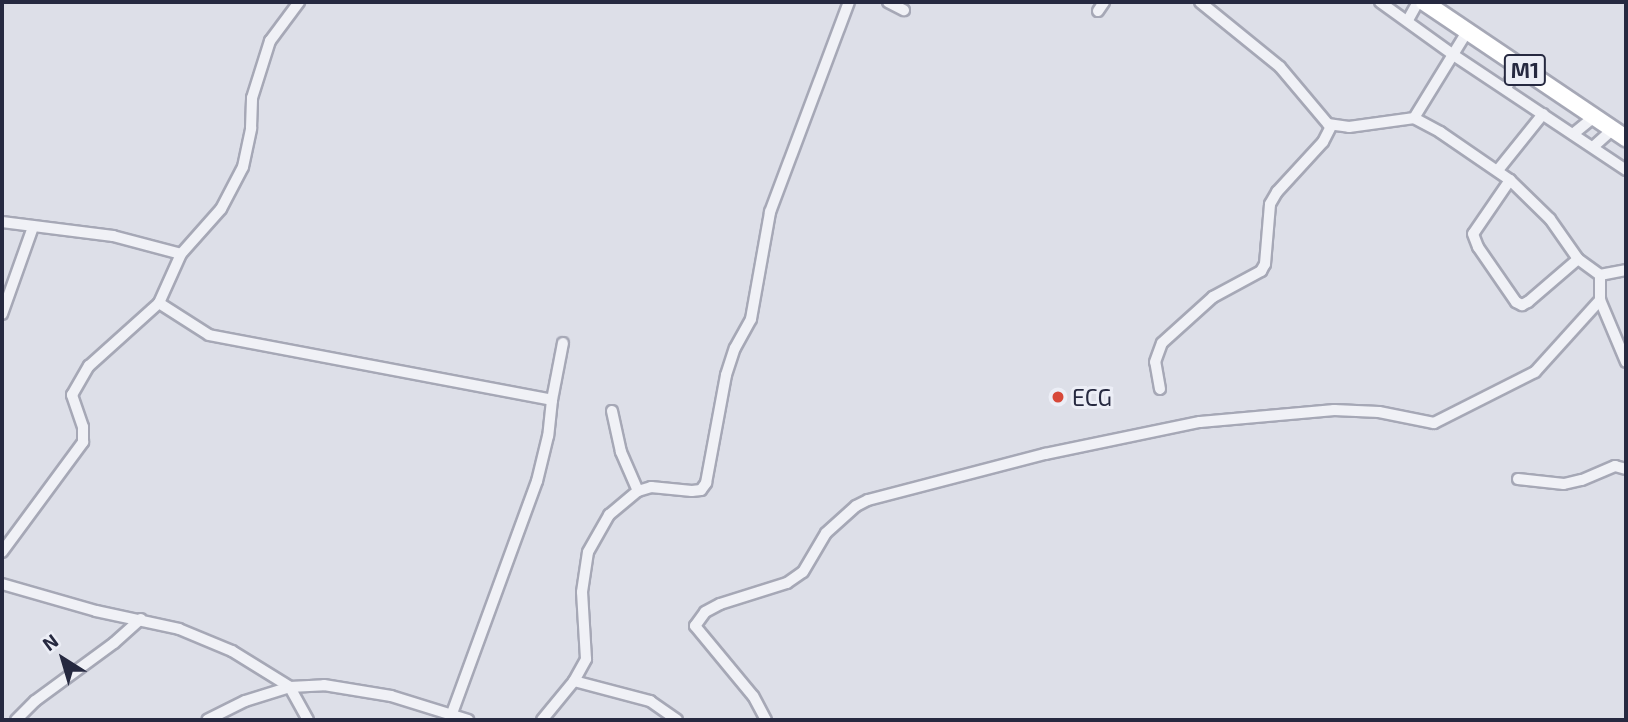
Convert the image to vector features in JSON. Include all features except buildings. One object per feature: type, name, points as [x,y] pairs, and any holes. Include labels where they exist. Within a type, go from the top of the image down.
[{"type":"highway","name":"M1","points":[[1424,2],[1619,134]]},
{"type":"street","points":[[2,552],[83,442],[83,428],[72,395],[89,366],[159,303],[181,254],[221,209],[243,167],[251,128],[252,98],[270,41],[299,2]]},
{"type":"street","points":[[542,720],[574,681],[586,659],[582,592],[588,552],[609,515],[638,491],[651,487],[692,492],[701,489],[706,483],[726,375],[735,348],[751,319],[770,212],[849,2]]},
{"type":"street","points":[[888,2],[904,10]]},
{"type":"street","points":[[1200,2],[1280,67],[1332,126],[1349,127],[1414,118],[1510,180],[1550,219],[1578,259],[1600,275],[1626,270]]},
{"type":"street","points":[[1381,2],[1452,54],[1626,170]]},
{"type":"street","points":[[1408,20],[1418,2]]},
{"type":"street","points":[[1414,118],[1467,32]]},
{"type":"street","points":[[1506,88],[1519,65]]},
{"type":"street","points":[[1498,170],[1543,114]]},
{"type":"street","points":[[1573,134],[1594,117]]},
{"type":"street","points":[[1160,389],[1155,362],[1162,343],[1213,297],[1261,271],[1265,264],[1270,204],[1277,191],[1323,142],[1332,126]]},
{"type":"street","points":[[1593,147],[1619,134]]},
{"type":"street","points":[[1510,180],[1474,234],[1478,247],[1516,302],[1522,305],[1528,302],[1578,259]]},
{"type":"street","points":[[2,222],[113,236],[181,254]]},
{"type":"street","points":[[2,314],[33,227]]},
{"type":"street","points":[[1600,275],[1600,300],[1626,362]]},
{"type":"street","points":[[766,720],[753,696],[695,626],[705,612],[720,604],[787,583],[803,572],[825,533],[856,506],[868,500],[1045,454],[1200,422],[1334,410],[1379,412],[1434,423],[1535,372],[1600,300]]},
{"type":"street","points":[[159,303],[209,335],[552,400]]},
{"type":"street","points":[[452,713],[537,481],[548,436],[552,400],[564,343]]},
{"type":"street","points":[[612,411],[621,452],[638,491]]},
{"type":"street","points":[[1518,479],[1564,485],[1615,466],[1626,469]]},
{"type":"street","points":[[2,584],[96,611],[179,629],[232,651],[290,687],[309,720]]},
{"type":"street","points":[[16,720],[34,701],[114,643],[141,619]]},
{"type":"street","points":[[574,681],[650,701],[677,720]]},
{"type":"street","points":[[207,720],[245,701],[290,687],[324,685],[391,696],[468,720]]},
{"type":"place","name":"ECG","points":[[1058,397]]}]
